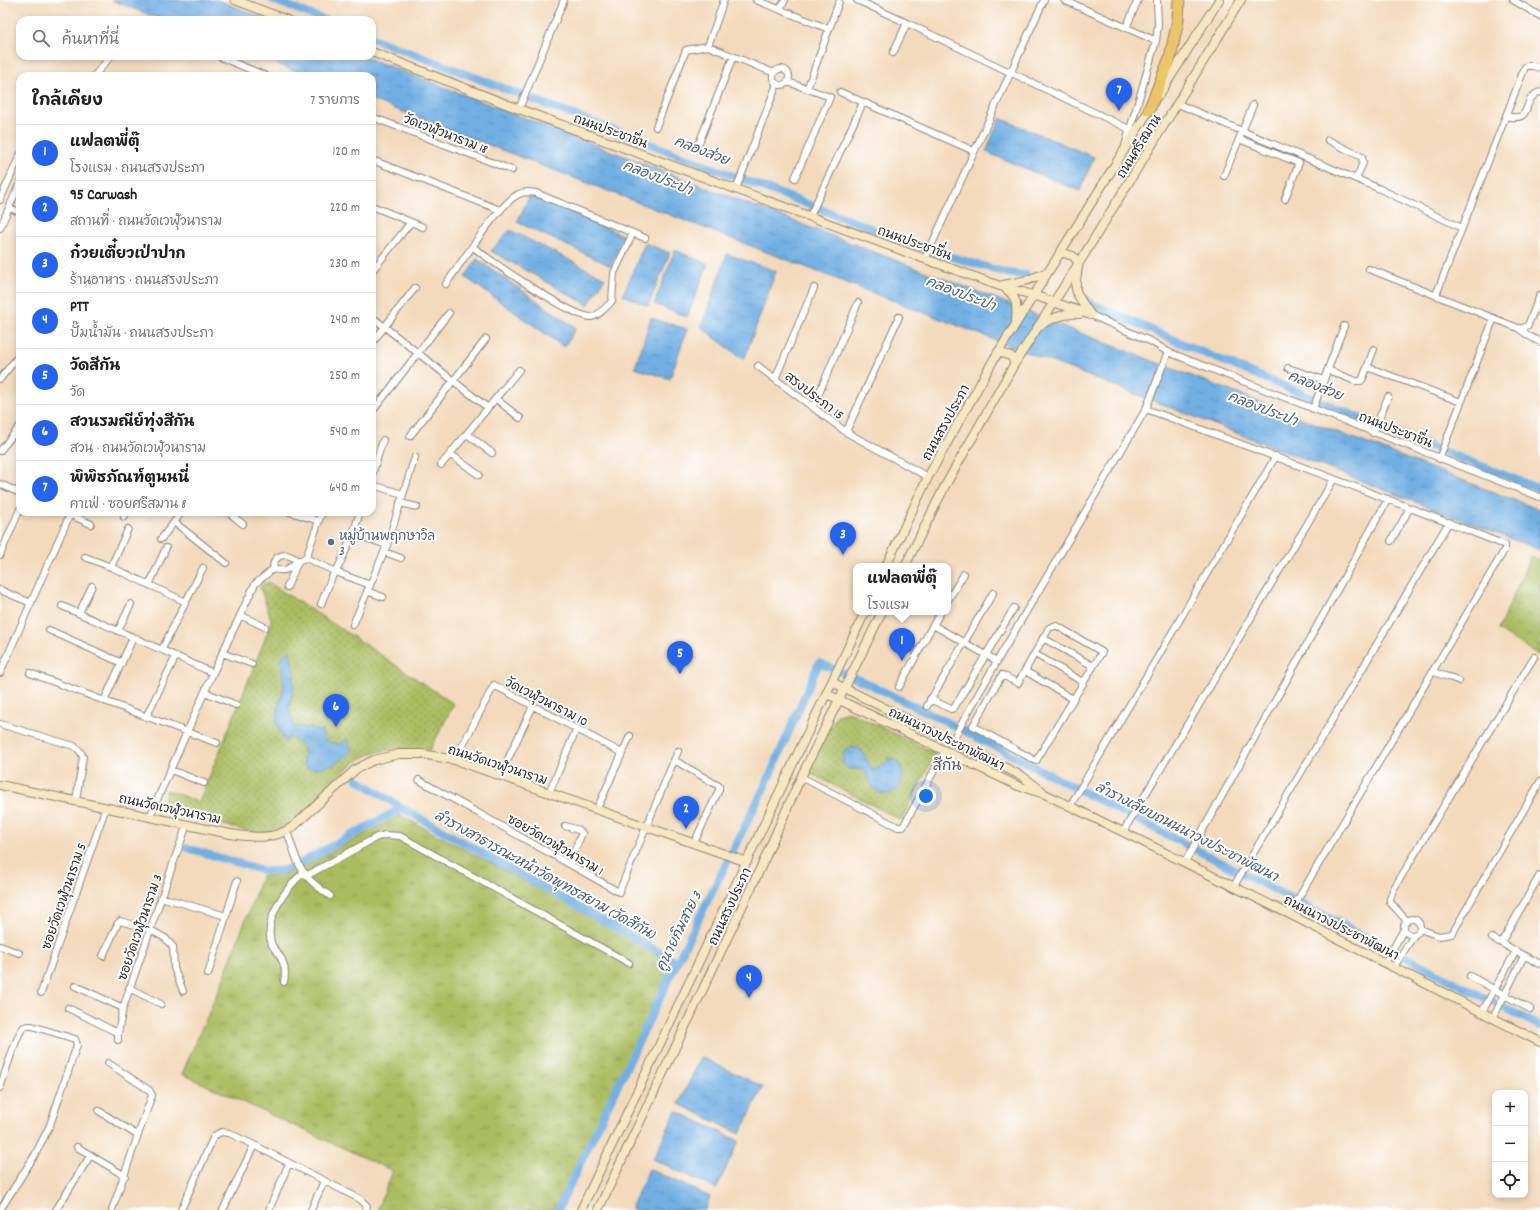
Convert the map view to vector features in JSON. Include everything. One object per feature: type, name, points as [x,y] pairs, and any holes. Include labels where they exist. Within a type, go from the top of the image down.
[{"type":"highway","points":[[1149,110],[1170,58],[1178,20],[1179,0]]},
{"type":"main road","points":[[235,0],[277,16]]},
{"type":"main road","name":"ถนนศรีสมาน","points":[[1033,295],[1219,0]]},
{"type":"main road","name":"ถนนศรีสมาน","points":[[1053,302],[1178,104],[1241,0]]},
{"type":"main road","name":"ถนนประชาชื่น","points":[[376,54],[519,108],[736,187],[928,253],[1000,286],[1033,295],[1091,315]]},
{"type":"main road","points":[[1060,252],[1073,256],[1079,263],[1074,283],[1076,294],[1091,315]]},
{"type":"main road","points":[[1000,286],[1028,280],[1048,272]]},
{"type":"main road","points":[[1000,286],[1013,294],[1021,307],[1033,295]]},
{"type":"main road","points":[[906,563],[944,486],[1021,353],[1037,327],[1047,318],[1053,302]]},
{"type":"main road","name":"ถนนสรงประภา","points":[[887,563],[928,477],[1016,322],[1021,307]]},
{"type":"main road","points":[[1047,318],[1076,313],[1091,315]]},
{"type":"main road","points":[[1000,348],[1011,356],[1015,363]]},
{"type":"main road","name":"ถนนสรงประภา","points":[[581,1210],[864,615]]},
{"type":"main road","name":"ถนนสรงประภา","points":[[598,1210],[751,888],[801,777],[881,615]]},
{"type":"main road","name":"ถนนนาวงประชาพัฒนา","points":[[834,679],[845,689],[953,740],[1022,776],[1046,794],[1185,862],[1291,910],[1385,963],[1540,1042]]},
{"type":"main road","name":"ถนนนาวงประชาพัฒนา","points":[[827,694],[1018,786],[1046,794]]},
{"type":"main road","name":"ถนนวัดเวฬุวนาราม","points":[[0,785],[187,824],[255,837],[271,837],[287,831],[356,769],[374,760],[399,754],[422,754],[455,760],[747,862]]},
{"type":"street","points":[[519,108],[528,91],[564,0]]},
{"type":"street","points":[[708,46],[724,0]]},
{"type":"street","points":[[756,0],[829,29]]},
{"type":"street","points":[[780,10],[784,0]]},
{"type":"street","points":[[857,0],[1129,129]]},
{"type":"street","points":[[928,253],[1044,0]]},
{"type":"street","points":[[1064,0],[1156,41]]},
{"type":"street","points":[[1126,28],[1138,0]]},
{"type":"street","points":[[1124,151],[1129,129],[1156,41],[1158,24],[1157,0]]},
{"type":"street","points":[[1513,0],[1540,16]]},
{"type":"street","points":[[807,89],[839,2]]},
{"type":"street","points":[[893,53],[907,23]]},
{"type":"street","points":[[656,127],[686,50],[708,46],[774,73]]},
{"type":"street","points":[[699,143],[733,56]]},
{"type":"street","points":[[97,72],[108,60]]},
{"type":"street","points":[[228,60],[256,72]]},
{"type":"street","points":[[1436,295],[1525,67],[1529,64],[1540,68]]},
{"type":"street","points":[[781,69],[786,70],[790,77],[788,82],[783,85],[777,84],[773,78],[774,73],[781,69]]},
{"type":"street","points":[[788,82],[830,97],[795,178]]},
{"type":"street","points":[[736,187],[777,84]]},
{"type":"street","points":[[840,92],[974,151]]},
{"type":"street","points":[[1506,116],[1521,117],[1532,96],[1540,92]]},
{"type":"street","points":[[812,213],[864,103]]},
{"type":"street","points":[[1178,104],[1356,179],[1462,228]]},
{"type":"street","points":[[1224,176],[1253,105]]},
{"type":"street","name":"วัดเวฬุวนาราม 18","points":[[376,118],[512,170]]},
{"type":"street","points":[[1239,139],[1299,163],[1285,199]]},
{"type":"street","points":[[1328,140],[1362,157],[1363,163],[1356,179]]},
{"type":"street","points":[[376,162],[500,210]]},
{"type":"street","points":[[0,200],[16,164]]},
{"type":"street","points":[[446,284],[500,210],[517,194],[526,191],[536,193],[645,238]]},
{"type":"street","points":[[0,228],[16,192]]},
{"type":"street","points":[[9,208],[16,211]]},
{"type":"street","points":[[376,208],[423,227]]},
{"type":"street","points":[[376,266],[411,222]]},
{"type":"street","points":[[473,247],[561,304],[583,315],[592,317],[600,313],[612,301],[614,273],[633,233]]},
{"type":"street","points":[[1369,269],[1518,328],[1540,342]]},
{"type":"street","points":[[376,338],[415,288]]},
{"type":"street","name":"สรงประภา 15","points":[[814,288],[775,378],[846,432],[928,477]]},
{"type":"street","points":[[1518,328],[1524,328],[1528,325],[1540,295]]},
{"type":"street","points":[[813,407],[858,303]]},
{"type":"street","points":[[376,407],[449,313]]},
{"type":"street","name":"ถนนประชาชื่น","points":[[1091,315],[1152,342],[1168,352],[1314,407],[1375,427],[1442,454],[1540,497]]},
{"type":"street","points":[[846,432],[900,317]]},
{"type":"street","points":[[1442,454],[1494,318]]},
{"type":"street","points":[[376,320],[488,408]]},
{"type":"street","points":[[1314,407],[1344,326]]},
{"type":"street","points":[[410,436],[486,340]]},
{"type":"street","points":[[1328,370],[1358,381],[1363,378],[1374,350]]},
{"type":"street","points":[[953,740],[997,661],[1146,410],[1168,352]]},
{"type":"street","points":[[0,378],[16,359]]},
{"type":"street","points":[[758,366],[775,378]]},
{"type":"street","points":[[1367,367],[1461,402]]},
{"type":"street","points":[[1288,368],[1324,380]]},
{"type":"street","points":[[441,465],[519,370]]},
{"type":"street","points":[[1375,427],[1388,397]]},
{"type":"street","points":[[496,398],[520,418]]},
{"type":"street","points":[[1146,410],[1276,456],[1505,545],[1505,548],[1433,671],[1291,910]]},
{"type":"street","points":[[1,447],[16,430]]},
{"type":"street","points":[[467,434],[492,453]]},
{"type":"street","points":[[376,460],[383,440]]},
{"type":"street","points":[[450,454],[479,475]]},
{"type":"street","points":[[1070,806],[1276,456]]},
{"type":"street","points":[[353,625],[387,545],[415,457]]},
{"type":"street","points":[[1123,832],[1334,479]]},
{"type":"street","points":[[0,484],[16,491]]},
{"type":"street","points":[[376,486],[403,494]]},
{"type":"street","points":[[1185,862],[1388,500]]},
{"type":"street","points":[[400,503],[417,507]]},
{"type":"street","points":[[1392,541],[1410,508]]},
{"type":"street","points":[[0,555],[17,516]]},
{"type":"street","points":[[0,673],[67,516]]},
{"type":"street","points":[[74,516],[91,524]]},
{"type":"street","points":[[161,539],[179,516]]},
{"type":"street","points":[[233,516],[243,524]]},
{"type":"street","points":[[303,516],[319,521]]},
{"type":"street","points":[[287,587],[321,516]]},
{"type":"street","points":[[321,604],[332,577],[336,572],[353,534],[359,516]]},
{"type":"street","points":[[174,522],[226,563]]},
{"type":"street","points":[[1235,884],[1449,522]]},
{"type":"street","points":[[111,567],[128,529]]},
{"type":"street","points":[[353,534],[387,545]]},
{"type":"street","points":[[149,585],[166,548]]},
{"type":"street","points":[[384,552],[401,558]]},
{"type":"street","points":[[150,816],[222,653],[255,584],[271,571],[273,563],[278,557],[290,555],[336,572],[369,588],[383,597]]},
{"type":"street","points":[[85,557],[111,567],[186,602]]},
{"type":"street","points":[[271,571],[288,570],[301,560]]},
{"type":"street","points":[[162,649],[203,568]]},
{"type":"street","points":[[951,595],[964,574]]},
{"type":"street","points":[[79,613],[92,586]]},
{"type":"street","points":[[0,590],[31,603]]},
{"type":"street","points":[[926,706],[992,593]]},
{"type":"street","points":[[118,631],[131,604]]},
{"type":"street","points":[[62,606],[133,638],[162,649],[213,673]]},
{"type":"street","points":[[930,700],[951,709],[954,708],[1014,608]]},
{"type":"street","points":[[240,615],[265,627]]},
{"type":"street","points":[[899,687],[939,615]]},
{"type":"street","points":[[933,625],[997,661]]},
{"type":"street","points":[[1054,626],[1102,652],[1036,761],[973,726],[1002,675],[1018,683],[1043,638],[1049,628],[1054,626]]},
{"type":"street","points":[[50,630],[122,662]]},
{"type":"street","points":[[104,701],[133,638]]},
{"type":"street","points":[[1043,638],[1093,666]]},
{"type":"street","points":[[222,653],[252,664]]},
{"type":"street","points":[[1035,654],[1083,682]]},
{"type":"street","points":[[146,717],[176,656]]},
{"type":"street","points":[[1407,921],[1390,902],[1393,890],[1534,657]]},
{"type":"street","points":[[1025,671],[1073,699]]},
{"type":"street","points":[[1433,671],[1441,676],[1452,677],[1459,681]]},
{"type":"street","points":[[30,673],[217,743]]},
{"type":"street","name":"วัดเวฬุวนาราม 10","points":[[455,760],[494,685],[622,753]]},
{"type":"street","points":[[205,692],[236,705]]},
{"type":"street","points":[[500,776],[533,706]]},
{"type":"street","points":[[0,724],[74,746],[80,750],[83,757],[76,800]]},
{"type":"street","points":[[549,793],[577,728]]},
{"type":"street","points":[[597,809],[630,736]]},
{"type":"street","points":[[647,827],[678,751]]},
{"type":"street","points":[[801,777],[898,827],[903,827],[945,751]]},
{"type":"street","points":[[674,760],[719,786],[719,790],[694,843]]},
{"type":"street","points":[[171,770],[204,783]]},
{"type":"street","name":"ซอยวัดเวฬุวนาราม 1","points":[[420,780],[619,892],[647,827]]},
{"type":"street","points":[[1420,929],[1440,936],[1452,934],[1540,782]]},
{"type":"street","name":"ซอยวัดเวฬุวนาราม 5","points":[[41,993],[106,807]]},
{"type":"street","name":"ซอยวัดเวฬุวนาราม 3","points":[[68,1008],[118,1036],[122,1008],[187,824]]},
{"type":"street","points":[[565,826],[579,830],[582,833],[569,864]]},
{"type":"street","points":[[287,831],[294,853],[304,872],[310,881],[330,896]]},
{"type":"street","points":[[284,982],[286,974],[285,967],[280,956],[273,947],[269,935],[274,916],[281,899],[294,881],[304,872],[385,834],[400,836],[629,963]]},
{"type":"street","points":[[1501,943],[1540,875]]},
{"type":"street","points":[[208,974],[237,881]]},
{"type":"street","points":[[161,897],[226,916]]},
{"type":"street","points":[[1385,963],[1407,921],[1413,919],[1416,920],[1419,922],[1419,932],[1414,935],[1394,967]]},
{"type":"street","points":[[103,956],[120,921],[149,929],[165,938],[173,947],[174,968],[183,990]]},
{"type":"street","points":[[1404,929],[1408,934],[1414,935]]},
{"type":"street","points":[[1492,938],[1540,964]]},
{"type":"street","points":[[0,946],[20,953]]},
{"type":"street","points":[[1482,1012],[1516,951]]},
{"type":"street","points":[[1493,1018],[1524,956]]},
{"type":"street","points":[[1470,976],[1492,992],[1530,1009]]},
{"type":"street","points":[[75,986],[122,1008]]},
{"type":"street","points":[[129,988],[161,1004]]},
{"type":"street","points":[[0,1088],[22,1028],[32,1026],[75,1039],[77,1042],[77,1046],[50,1126],[35,1155],[0,1210]]},
{"type":"street","points":[[108,1063],[150,1090],[152,1095],[112,1210]]},
{"type":"street","points":[[99,1111],[137,1135]]},
{"type":"street","points":[[181,1210],[214,1136],[221,1132],[229,1133],[254,1145],[360,1199],[366,1206],[366,1210]]},
{"type":"street","points":[[223,1210],[254,1145]]},
{"type":"street","points":[[77,1147],[125,1176]]},
{"type":"street","points":[[56,1210],[90,1156]]},
{"type":"street","points":[[269,1210],[289,1163]]},
{"type":"street","points":[[311,1210],[324,1181]]},
{"type":"green space","points":[[1531,556],[1540,560],[1540,656],[1498,630]]},
{"type":"green space","points":[[268,582],[454,704],[430,750],[390,750],[381,751],[366,756],[354,763],[342,773],[305,811],[281,830],[270,833],[250,832],[160,809],[167,790],[199,802],[271,624],[271,619],[260,587]]},
{"type":"green space","points":[[849,712],[936,753],[901,820],[808,772],[837,715]]},
{"type":"green space","points":[[400,815],[677,962],[558,1210],[377,1210],[393,1171],[182,1074],[222,982],[262,876],[284,874],[307,865]]},
{"type":"water","points":[[111,0],[217,0],[259,16],[153,16]]},
{"type":"water","name":"คลองประปา","points":[[267,60],[373,60],[1007,303],[1067,328],[1540,510],[1540,550],[376,102],[376,72],[299,72]]},
{"type":"water","points":[[1000,118],[1094,157],[1080,191],[986,152]]},
{"type":"water","points":[[531,193],[624,236],[611,266],[517,222]]},
{"type":"water","points":[[510,230],[605,278],[588,305],[491,251]]},
{"type":"water","points":[[645,243],[670,253],[648,306],[623,295]]},
{"type":"water","points":[[675,250],[708,264],[687,317],[654,304]]},
{"type":"water","points":[[727,254],[776,271],[744,360],[701,327]]},
{"type":"water","points":[[477,259],[576,328],[564,347],[465,277]]},
{"type":"water","points":[[651,318],[687,329],[670,379],[635,368]]},
{"type":"water","points":[[290,651],[294,673],[293,691],[289,709],[294,726],[320,731],[322,729],[323,737],[327,741],[334,743],[341,744],[347,739],[352,751],[337,763],[332,765],[308,769],[304,765],[303,746],[289,736],[285,742],[276,723],[279,704],[284,689],[281,657]]},
{"type":"water","points":[[852,747],[862,751],[873,771],[888,763],[888,757],[895,760],[900,766],[902,772],[900,786],[896,791],[882,793],[877,791],[871,785],[864,770],[846,768],[843,764],[844,753]]},
{"type":"water","points":[[701,1057],[763,1087],[740,1134],[679,1104]]},
{"type":"water","points":[[676,1111],[739,1141],[716,1189],[653,1159]]},
{"type":"water","points":[[649,1169],[710,1197],[705,1210],[630,1210]]},
{"type":"waterway","name":"คลองส่วย","points":[[273,0],[315,16]]},
{"type":"waterway","name":"คลองส่วย","points":[[376,40],[925,249],[1007,273],[1026,275]]},
{"type":"waterway","name":"คลองส่วย","points":[[1086,299],[1094,305],[1211,356],[1389,430],[1540,489]]},
{"type":"waterway","name":"ลำรางเลียบถนนนาวงประชาพัฒนา","points":[[558,1210],[677,962],[767,782],[819,663],[862,681],[949,723],[1540,1026]]},
{"type":"waterway","name":"ลำรางสาธารณะหน้าวัดพุทธสยาม (วัดสีกัน)","points":[[357,779],[402,808]]},
{"type":"waterway","name":"ลำรางสาธารณะหน้าวัดพุทธสยาม (วัดสีกัน)","points":[[187,848],[265,871],[281,871],[295,866],[402,808],[677,962]]},
{"type":"place","name":"พิพิธภัณฑ์ตูนนนี่","points":[[1119,111]]},
{"type":"place","name":"หมู่บ้านพฤกษาวิล 3","points":[[331,542]]},
{"type":"place","name":"ก๋วยเตี๋ยวเป่าปาก","points":[[843,555]]},
{"type":"place","name":"แฟลตพี่ตุ๊","points":[[902,661]]},
{"type":"place","name":"วัดสีกัน","points":[[680,674]]},
{"type":"place","name":"สวนรมณีย์ทุ่งสีกัน","points":[[336,727]]},
{"type":"place","name":"95 Carwash","points":[[686,829]]},
{"type":"place","name":"PTT","points":[[749,998]]},
{"type":"district","name":"สีกัน","points":[[947,765]]},
{"type":"water label","name":"คูนายกิมสาย 3","points":[[678,931]]}]
